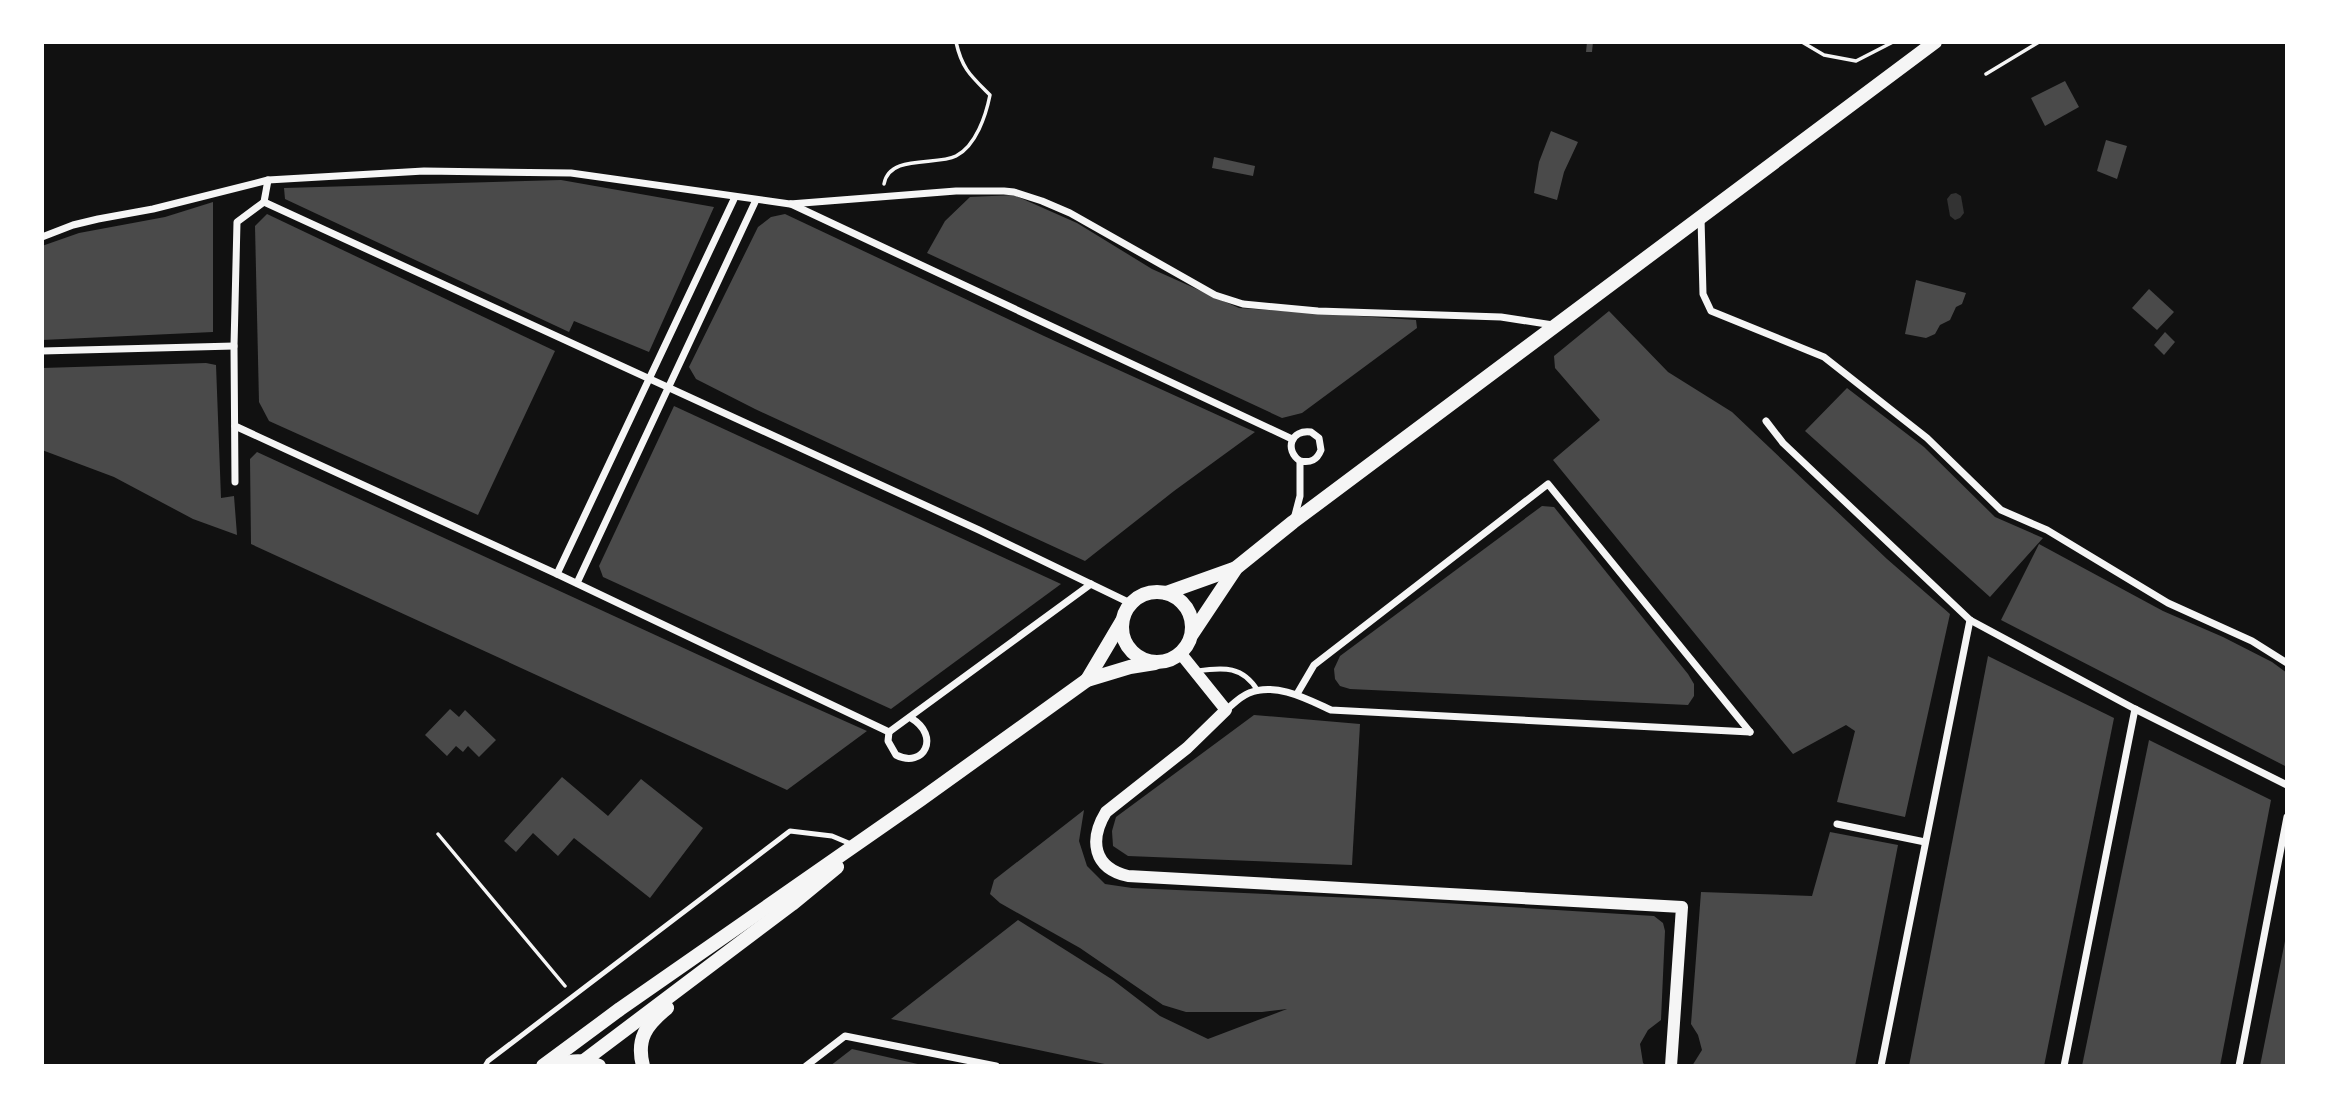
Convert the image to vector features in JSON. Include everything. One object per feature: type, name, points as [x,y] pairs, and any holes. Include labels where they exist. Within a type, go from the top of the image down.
[{"type":"main road","points":[[543,1066],[1087,680],[1130,667],[1164,662],[1181,654],[1236,568],[1554,325],[1936,42]]},
{"type":"main road","points":[[1087,680],[1130,603],[1147,593],[1166,593],[1236,568]]},
{"type":"main road","points":[[1166,593],[1184,604],[1189,613],[1192,634]]},
{"type":"main road","points":[[1122,621],[1121,632],[1129,650],[1145,661],[1155,663]]},
{"type":"main road","points":[[643,1066],[639,1046],[645,1031],[660,1014],[920,800]]},
{"type":"main road","points":[[582,1064],[792,904]]},
{"type":"main road","points":[[582,1064],[592,1044],[705,950]]},
{"type":"main road","points":[[559,1066],[570,1061],[599,1066]]},
{"type":"street","points":[[42,237],[85,222],[153,209],[268,180],[424,171],[571,173],[790,204],[956,191],[1014,192],[1070,213],[1215,295],[1243,304],[1318,312],[1501,317],[1554,325]]},
{"type":"street","points":[[235,482],[237,222],[264,202],[268,180]]},
{"type":"street","points":[[557,574],[735,197]]},
{"type":"street","points":[[577,583],[756,201]]},
{"type":"street","points":[[264,202],[979,530],[1130,603]]},
{"type":"street","points":[[790,204],[1292,439]]},
{"type":"street","points":[[1701,217],[1703,294],[1712,311],[1824,357],[1927,438],[2001,510],[2047,530],[2168,603],[2252,641],[2287,663]]},
{"type":"street","points":[[42,351],[234,346]]},
{"type":"street","points":[[1766,421],[1783,443],[1970,620],[2135,709],[2287,785]]},
{"type":"street","points":[[235,426],[577,583],[889,732]]},
{"type":"street","points":[[1300,432],[1315,434],[1320,441],[1321,450],[1314,460],[1306,463],[1300,461],[1292,454],[1292,439],[1300,432]]},
{"type":"street","points":[[1293,522],[1300,496],[1300,461]]},
{"type":"street","points":[[1297,694],[1314,664],[1548,484],[1750,732],[1331,710],[1297,694],[1265,689],[1248,693],[1226,710],[1187,748],[1106,812],[1098,824],[1095,837],[1097,851],[1103,863],[1113,872],[1128,876],[1682,908],[1671,1066]]},
{"type":"street","points":[[911,718],[923,727],[927,744],[917,756],[906,759],[896,755],[887,741],[889,732],[1091,584]]},
{"type":"street","points":[[1881,1066],[1970,620]]},
{"type":"street","points":[[1181,654],[1226,710]]},
{"type":"street","points":[[2064,1066],[2135,709]]},
{"type":"street","points":[[2239,1066],[2287,817]]},
{"type":"street","points":[[1837,824],[1925,842]]},
{"type":"street","points":[[806,1066],[845,1036],[996,1066]]},
{"type":"lane","points":[[1195,671],[1222,667],[1251,679],[1258,691]]},
{"type":"lane","points":[[485,1066],[488,1061],[790,831],[832,836],[855,845]]},
{"type":"path","points":[[882,196],[885,178],[896,166],[956,156],[969,145],[986,114],[990,95],[968,74],[960,60],[956,42]]},
{"type":"path","points":[[1802,42],[1824,55],[1856,61],[1893,42]]},
{"type":"path","points":[[1986,75],[2039,42]]},
{"type":"path","points":[[438,834],[573,996]]},
{"type":"shaded area","points":[[1956,193],[1961,196],[1964,213],[1955,220],[1950,216],[1947,199]]},
{"type":"building","points":[[1587,42],[1593,42],[1592,52],[1586,52]]},
{"type":"building","points":[[2065,81],[2079,107],[2045,126],[2031,98]]},
{"type":"building","points":[[1551,131],[1578,142],[1564,172],[1557,200],[1534,193],[1539,162]]},
{"type":"building","points":[[2106,140],[2127,146],[2117,179],[2097,171]]},
{"type":"building","points":[[1214,157],[1255,166],[1253,176],[1212,168]]},
{"type":"building","points":[[561,180],[714,207],[649,352],[574,321],[569,332],[285,199],[284,188]]},
{"type":"building","points":[[1014,195],[1077,223],[1152,269],[1239,308],[1416,320],[1417,328],[1302,413],[1282,418],[927,253],[945,221],[970,197]]},
{"type":"building","points":[[213,202],[213,332],[42,340],[42,246],[79,233],[165,217]]},
{"type":"building","points":[[267,214],[555,351],[478,515],[269,421],[259,402],[255,226]]},
{"type":"building","points":[[785,214],[1255,432],[1085,561],[755,409],[696,379],[689,367],[758,227],[771,217]]},
{"type":"building","points":[[1916,280],[1966,293],[1962,304],[1956,307],[1950,320],[1940,325],[1935,334],[1926,338],[1905,334]]},
{"type":"building","points":[[2149,289],[2174,312],[2157,330],[2132,308]]},
{"type":"building","points":[[1609,311],[1668,372],[1732,412],[1887,559],[1950,614],[1905,817],[1837,802],[1855,731],[1846,725],[1793,754],[1553,460],[1600,420],[1555,368],[1554,356]]},
{"type":"building","points":[[2165,332],[2175,342],[2164,355],[2154,345]]},
{"type":"building","points":[[206,363],[216,365],[221,498],[234,496],[237,535],[193,519],[114,477],[42,450],[42,368]]},
{"type":"building","points":[[1847,388],[1924,447],[1995,517],[2043,538],[1990,597],[1805,431]]},
{"type":"building","points":[[674,406],[1061,584],[891,709],[603,577],[599,566]]},
{"type":"building","points":[[257,452],[867,731],[787,790],[251,544],[250,459]]},
{"type":"building","points":[[1542,506],[1554,507],[1688,674],[1694,684],[1694,696],[1688,705],[1350,689],[1340,686],[1335,679],[1334,669],[1340,656]]},
{"type":"building","points":[[2039,544],[2163,611],[2272,662],[2287,673],[2287,767],[2001,620]]},
{"type":"building","points":[[1988,656],[2114,718],[2044,1066],[1909,1066]]},
{"type":"building","points":[[450,709],[459,717],[465,710],[496,740],[479,757],[468,746],[463,752],[456,746],[447,756],[425,735]]},
{"type":"building","points":[[1254,715],[1360,724],[1352,865],[1128,856],[1113,846],[1112,831],[1116,817]]},
{"type":"building","points":[[2149,740],[2271,800],[2220,1066],[2082,1066]]},
{"type":"building","points":[[562,777],[608,816],[641,779],[703,828],[650,898],[574,838],[558,856],[533,833],[516,852],[504,841]]},
{"type":"building","points":[[1084,810],[1079,841],[1087,866],[1105,884],[1132,888],[1378,899],[1654,916],[1663,923],[1665,931],[1661,1020],[1648,1030],[1640,1044],[1643,1063],[1646,1066],[1114,1066],[891,1019],[1018,920],[1113,980],[1160,1016],[1208,1039],[1287,1009],[1262,1012],[1186,1012],[1163,1005],[1080,948],[1000,903],[990,894],[994,880]]},
{"type":"building","points":[[1830,832],[1898,845],[1855,1066],[1692,1066],[1702,1050],[1698,1035],[1691,1024],[1701,892],[1812,896]]},
{"type":"building","points":[[2286,936],[2287,1066],[2260,1066]]},
{"type":"building","points":[[852,1049],[922,1065],[922,1066],[830,1066]]}]
